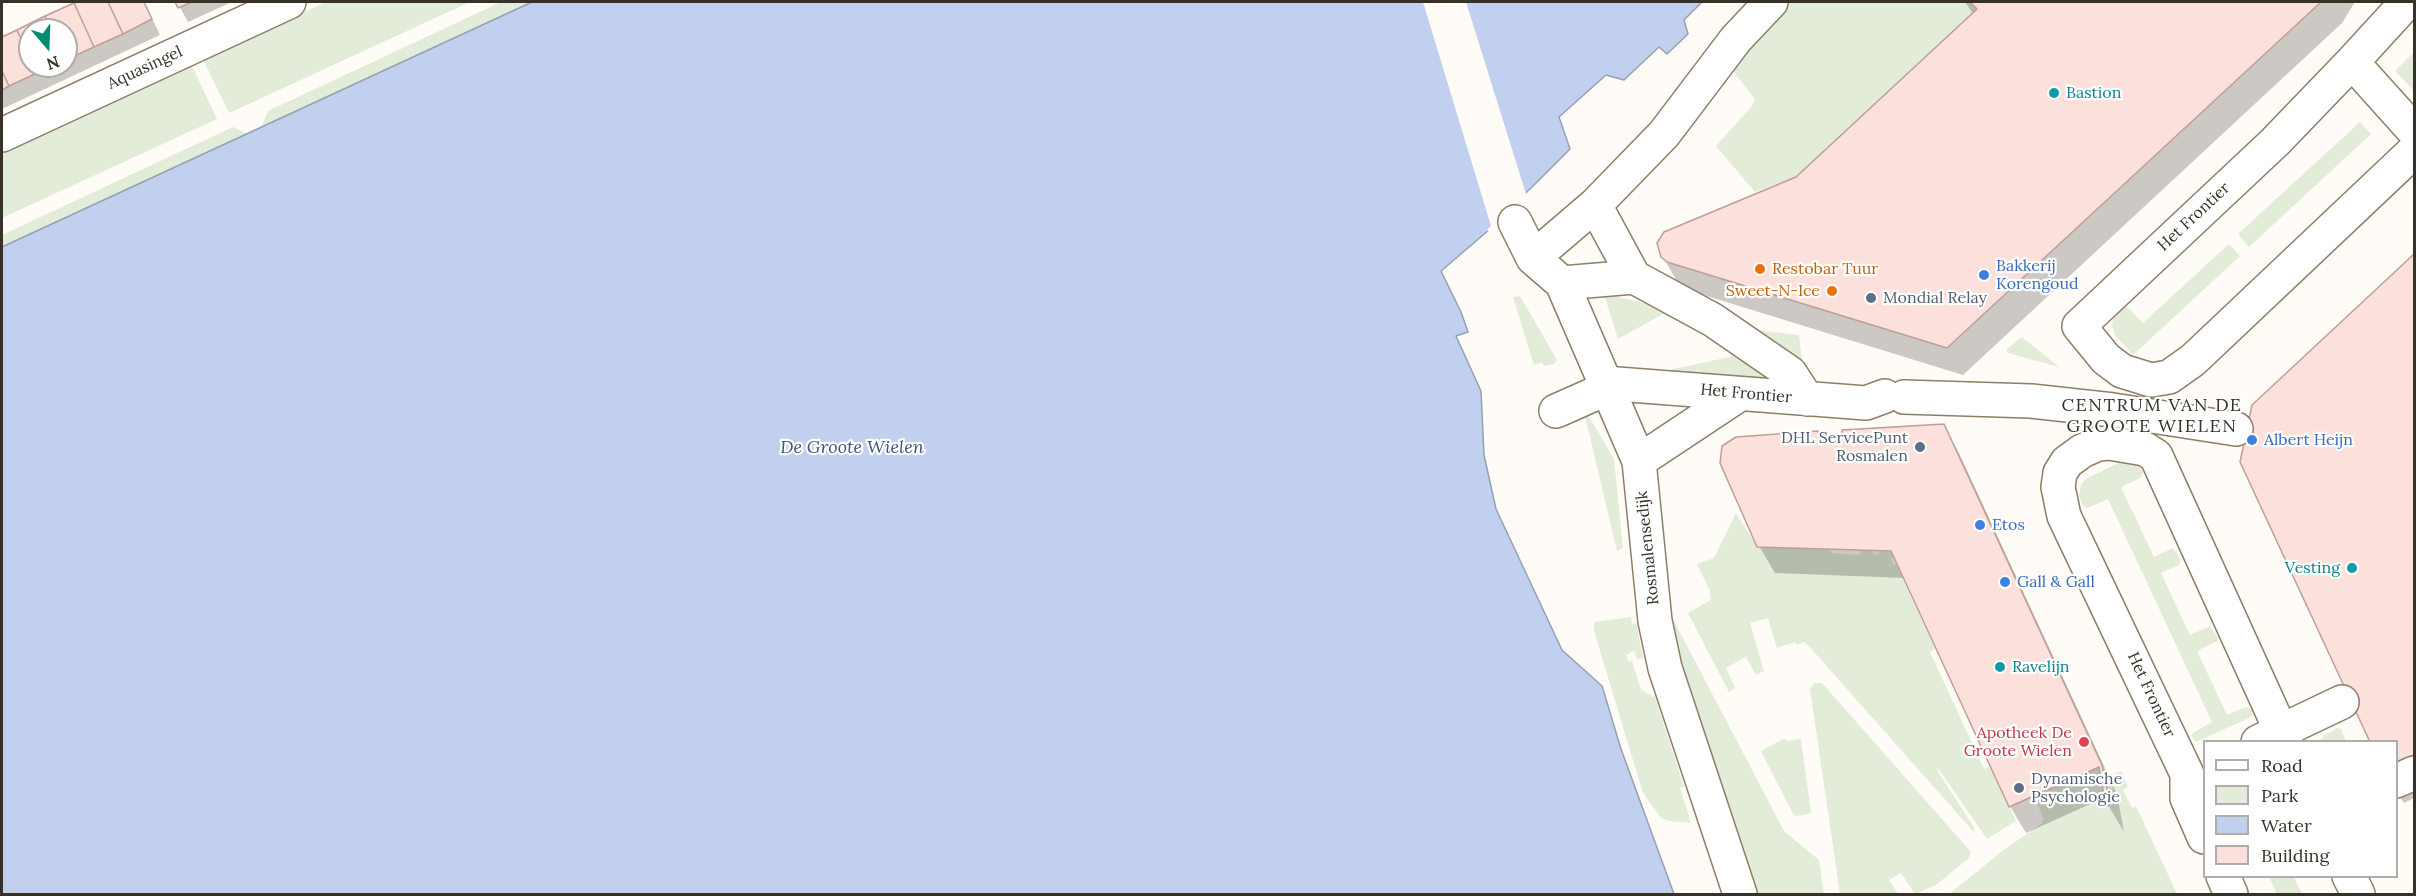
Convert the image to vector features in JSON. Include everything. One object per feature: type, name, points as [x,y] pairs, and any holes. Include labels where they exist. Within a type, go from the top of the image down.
[{"type":"street","name":"Aquasingel","points":[[2,135],[289,2]]},
{"type":"street","points":[[1533,258],[1595,205],[1664,134],[1736,39],[1771,2]]},
{"type":"street","name":"Het Frontier","points":[[2407,2],[2275,142],[2079,326],[2106,359],[2122,371],[2135,376],[2160,379],[2169,377],[2185,367],[2415,151]]},
{"type":"street","points":[[2352,62],[2415,131]]},
{"type":"street","points":[[1595,205],[1634,278]]},
{"type":"street","name":"Rosmalensedijk","points":[[1515,222],[1533,258],[1562,284],[1639,461],[1655,621],[1665,668],[1740,894]]},
{"type":"street","points":[[1562,284],[1634,278],[1713,320],[1780,366],[1790,373],[1807,399]]},
{"type":"street","points":[[2109,443],[2113,410],[2122,371]]},
{"type":"street","name":"Het Frontier","points":[[1607,387],[1617,384],[1866,403],[1895,397],[2031,401],[2113,410],[2236,429]]},
{"type":"street","points":[[1556,411],[1607,387]]},
{"type":"street","points":[[1639,461],[1740,394]]},
{"type":"street","name":"Het Frontier","points":[[2203,833],[2187,798],[2196,770],[2060,505],[2058,487],[2060,473],[2067,462],[2082,451],[2098,444],[2109,443],[2145,449],[2159,460],[2275,738],[2342,702]]},
{"type":"street","points":[[2398,782],[2415,773]]},
{"type":"street","points":[[2224,878],[2231,894]]},
{"type":"street","points":[[2350,878],[2358,894]]},
{"type":"green space","points":[[326,2],[470,2],[229,113],[203,59]]},
{"type":"green space","points":[[501,2],[532,2],[261,128],[268,111]]},
{"type":"green space","points":[[1786,2],[1970,2],[1977,9],[1796,177],[1755,192],[1716,146],[1752,106],[1755,99],[1733,71],[1762,29]]},
{"type":"green space","points":[[2414,52],[2414,91],[2395,71]]},
{"type":"green space","points":[[191,64],[217,119],[2,218],[2,152]]},
{"type":"green space","points":[[2360,122],[2371,134],[2249,247],[2238,234]]},
{"type":"green space","points":[[233,127],[248,134],[2,247],[2,235]]},
{"type":"green space","points":[[2229,244],[2240,256],[2133,355],[2115,335],[2112,326],[2114,315],[2125,305],[2143,323]]},
{"type":"green space","points":[[1604,294],[1672,309],[1618,339]]},
{"type":"green space","points":[[1520,296],[1557,360],[1554,364],[1544,366],[1542,362],[1534,365],[1513,297]]},
{"type":"green space","points":[[1749,329],[1799,335],[1803,369]]},
{"type":"green space","points":[[2020,338],[2059,367],[2008,353],[2006,350]]},
{"type":"green space","points":[[1739,355],[1778,382],[1660,372]]},
{"type":"green space","points":[[1588,415],[1614,459],[1623,548],[1617,551],[1585,416]]},
{"type":"green space","points":[[1945,424],[2103,765],[2109,806],[2112,805],[2114,774],[2121,771],[2128,787],[2123,790],[2132,808],[2136,806],[2177,894],[1949,894],[2005,849],[2041,824],[2043,819],[1996,693],[1911,426]]},
{"type":"green space","points":[[2125,460],[2137,464],[2143,472],[2140,478],[2121,487],[2154,557],[2173,548],[2181,560],[2179,565],[2161,573],[2190,635],[2210,626],[2218,638],[2217,641],[2197,651],[2227,715],[2246,707],[2253,710],[2251,717],[2196,742],[2191,736],[2193,733],[2212,722],[2108,499],[2087,508],[2083,506],[2079,496],[2081,484],[2087,478]]},
{"type":"green space","points":[[1736,513],[1757,546],[1831,550],[1831,553],[1860,555],[1861,551],[1872,551],[1873,554],[1878,555],[1879,552],[1891,552],[1893,558],[1891,559],[1894,565],[1896,564],[1935,649],[1930,652],[1984,769],[1990,766],[2016,821],[1987,839],[1938,768],[1937,770],[1975,829],[1973,831],[1807,644],[1804,642],[1797,645],[1795,642],[1777,648],[1768,618],[1750,623],[1764,671],[1756,675],[1746,657],[1726,668],[1735,688],[1729,692],[1688,613],[1711,600],[1710,591],[1697,564],[1714,558]]},
{"type":"green space","points":[[1631,617],[1632,624],[1636,623],[1643,658],[1637,659],[1634,651],[1626,655],[1629,662],[1632,661],[1641,690],[1655,697],[1684,787],[1680,788],[1691,823],[1661,818],[1643,793],[1594,631],[1595,622]]},
{"type":"green space","points":[[1671,619],[1784,831],[1819,860],[1824,894],[1751,894],[1671,652]]},
{"type":"green space","points":[[1814,683],[1822,683],[1971,852],[1969,858],[1936,885],[1915,894],[1901,873],[1889,880],[1898,894],[1840,894],[1810,689]]},
{"type":"green space","points":[[2337,728],[2341,729],[2346,740],[2321,740]]},
{"type":"green space","points":[[1785,738],[1787,741],[1801,739],[1811,813],[1795,816],[1761,751]]},
{"type":"green space","points":[[2269,878],[2294,878],[2302,894],[2277,894]]},
{"type":"water","name":"De Groote Wielen","points":[[532,2],[1702,2],[1684,20],[1688,34],[1667,54],[1659,47],[1624,80],[1606,75],[1559,117],[1570,149],[1489,230],[1441,271],[1468,332],[1456,336],[1481,391],[1484,455],[1496,509],[1562,650],[1602,686],[1621,749],[1674,894],[2,894],[2,247]]},
{"type":"pier","points":[[1423,2],[1466,2],[1526,194],[1531,191],[1490,233],[1487,230],[1491,226]]},
{"type":"building","points":[[108,2],[123,34],[94,47],[74,3]]},
{"type":"building","points":[[108,2],[144,2],[152,19],[123,34]]},
{"type":"building","points":[[175,2],[192,2],[178,8]]},
{"type":"building","name":"Bastion","points":[[1970,2],[2321,2],[1947,348],[1667,262],[1661,257],[1657,243],[1664,232],[1796,177],[1977,9]]},
{"type":"building","points":[[74,3],[94,47],[78,54],[78,18],[46,18],[45,16]]},
{"type":"building","points":[[17,30],[18,78],[26,78],[9,86],[2,71],[2,37]]},
{"type":"building","points":[[2,71],[9,86],[2,90]]},
{"type":"building","name":"Vesting","points":[[2414,254],[2414,755],[2398,762],[2398,740],[2369,740],[2240,462],[2252,405]]},
{"type":"building","name":"Ravelijn","points":[[1944,424],[2102,765],[2110,805],[2106,806],[2099,767],[2009,807],[1891,551],[1757,547],[1720,463],[1722,446],[1736,437],[1818,431],[1819,437],[1842,435],[1842,430]]},
{"type":"place","name":"Bastion","points":[[2054,93]]},
{"type":"place","name":"Restobar Tuur","points":[[1760,269]]},
{"type":"place","name":"Bakkerij Korengoud","points":[[1984,275]]},
{"type":"place","name":"Sweet-N-Ice","points":[[1832,291]]},
{"type":"place","name":"Mondial Relay","points":[[1871,298]]},
{"type":"place","name":"Albert Heijn","points":[[2252,440]]},
{"type":"place","name":"DHL ServicePunt Rosmalen","points":[[1920,447]]},
{"type":"place","name":"Etos","points":[[1980,525]]},
{"type":"place","name":"Vesting","points":[[2352,568]]},
{"type":"place","name":"Gall & Gall","points":[[2005,582]]},
{"type":"place","name":"Ravelijn","points":[[2000,667]]},
{"type":"place","name":"Apotheek De Groote Wielen","points":[[2084,742]]},
{"type":"place","name":"Dynamische Psychologie","points":[[2019,788]]},
{"type":"district","name":"CENTRUM VAN DE GROOTE WIELEN","points":[[2152,416]]}]
